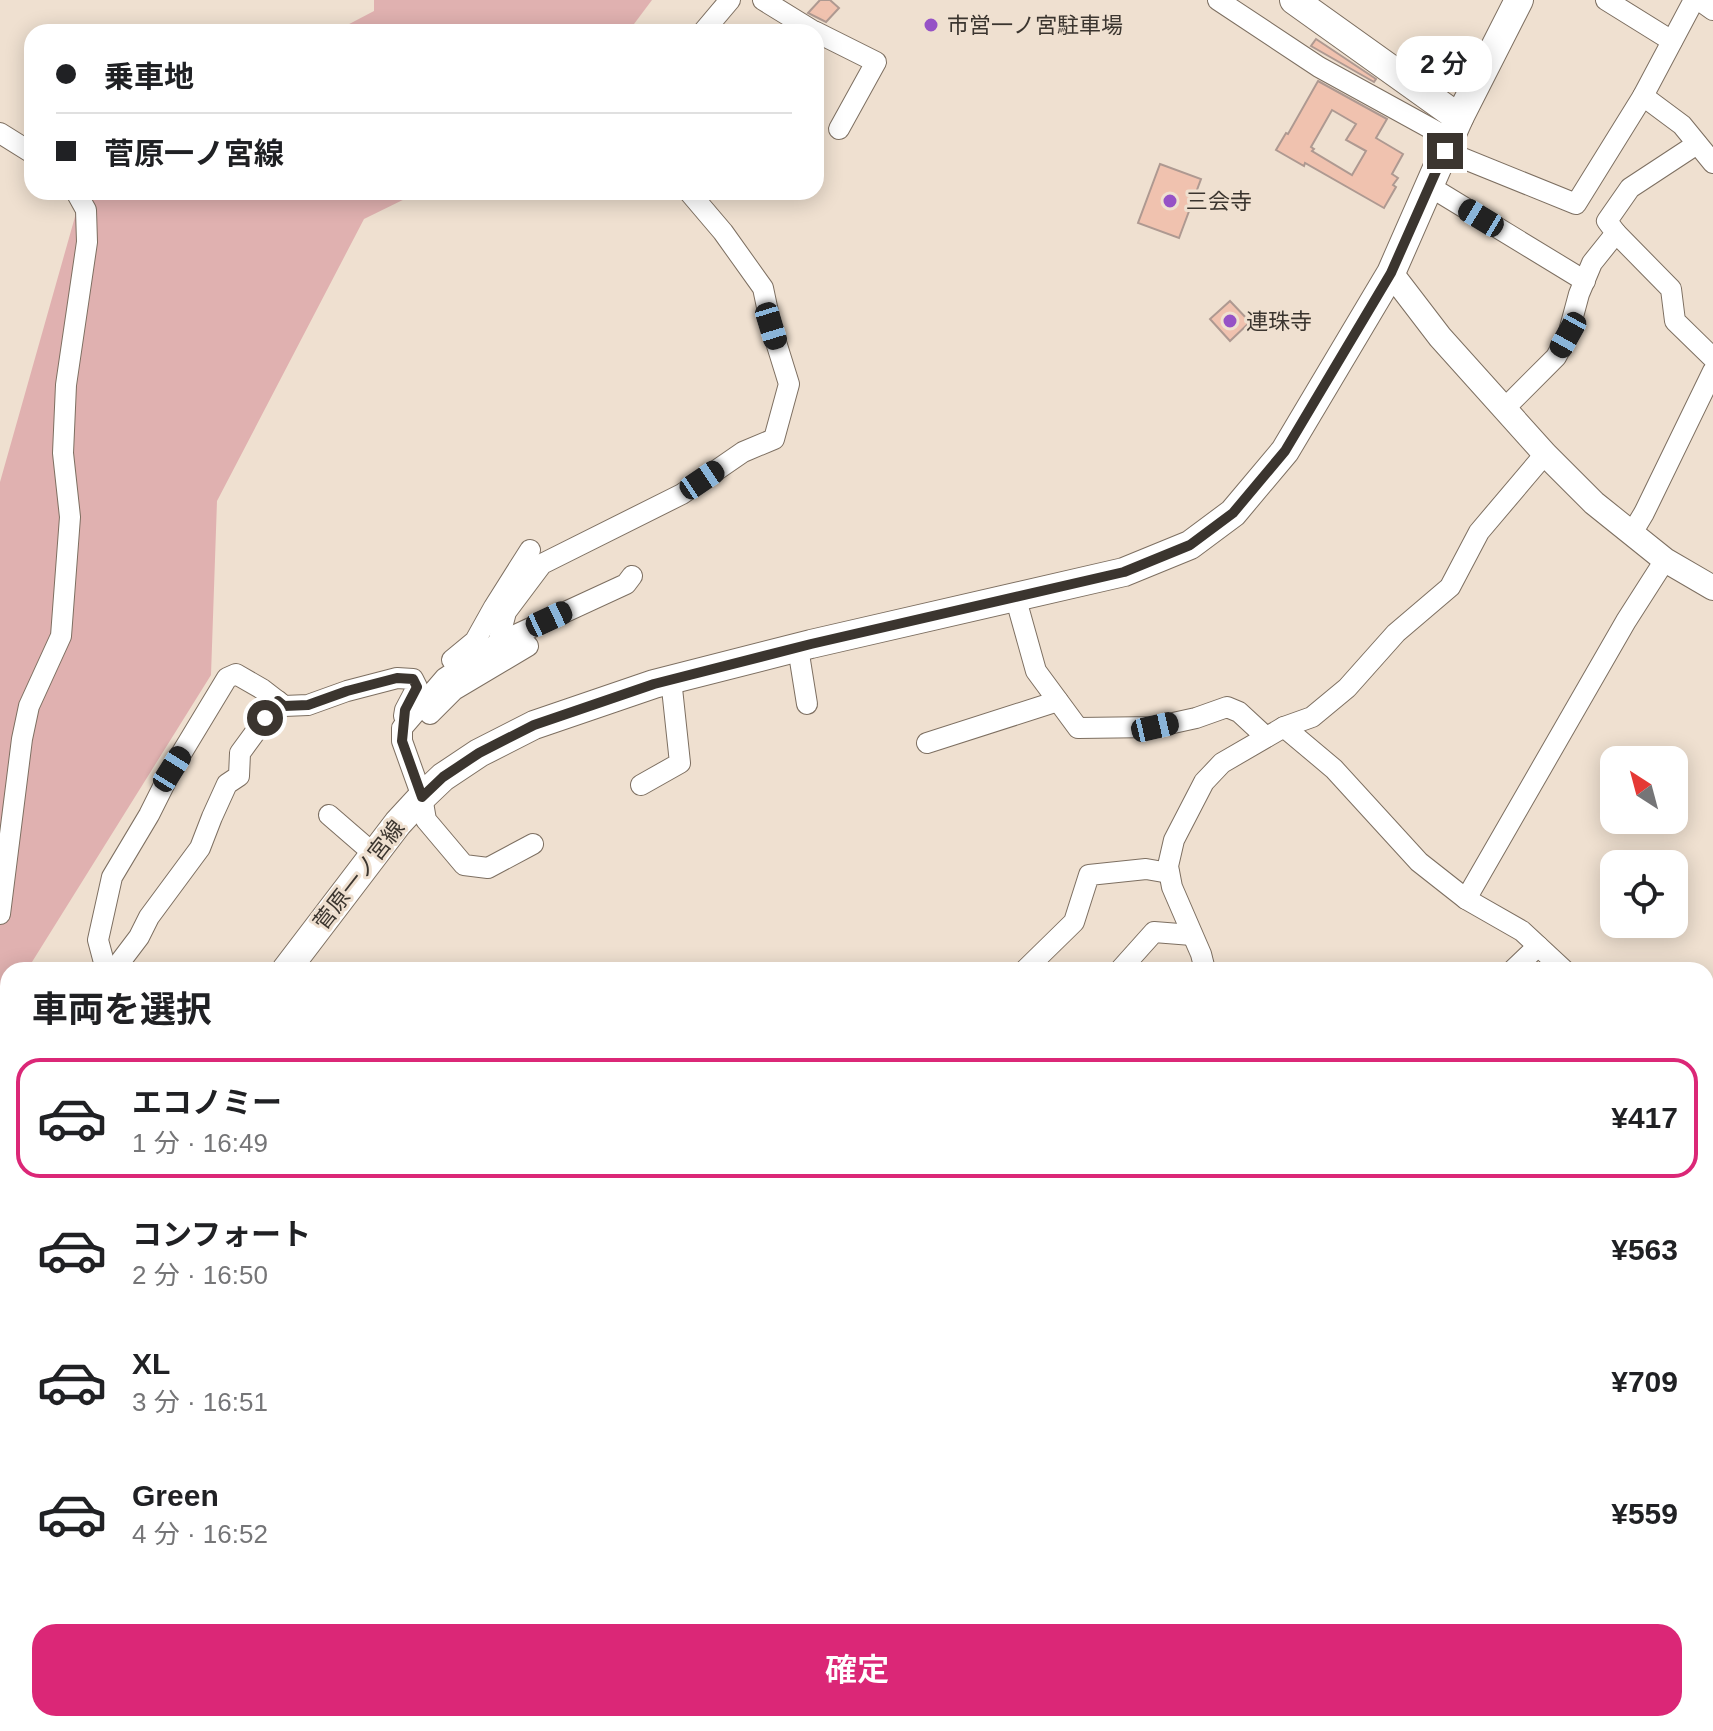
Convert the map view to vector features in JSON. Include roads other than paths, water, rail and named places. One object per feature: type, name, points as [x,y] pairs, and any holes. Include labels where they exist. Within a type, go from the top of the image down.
[{"type":"main road","points":[[1294,0],[1451,136]]},
{"type":"main road","name":"菅原一ノ宮線","points":[[292,962],[398,823],[422,797],[443,777],[479,753],[534,725],[671,679],[1124,572],[1190,545],[1233,513],[1285,451],[1391,273],[1451,136],[1519,0]]},
{"type":"street","points":[[710,24],[730,0]]},
{"type":"street","points":[[763,0],[803,24]]},
{"type":"street","points":[[1218,0],[1319,67],[1576,204],[1611,227],[1671,289],[1675,321],[1713,358]]},
{"type":"street","points":[[1606,0],[1672,41]]},
{"type":"street","points":[[1576,204],[1643,96],[1697,0],[1713,10]]},
{"type":"street","points":[[824,36],[876,62],[839,129]]},
{"type":"street","points":[[1643,96],[1682,125],[1713,163]]},
{"type":"street","points":[[0,133],[24,148]]},
{"type":"street","points":[[1505,408],[1556,357],[1568,335],[1579,294],[1592,263],[1630,188],[1697,144]]},
{"type":"street","points":[[1429,186],[1585,281]]},
{"type":"street","points":[[0,914],[29,706],[61,636],[70,517],[63,453],[66,385],[87,242],[86,210],[80,200]]},
{"type":"street","points":[[498,643],[506,612],[542,564],[682,494],[743,452],[774,439],[789,384],[763,288],[696,200]]},
{"type":"street","points":[[1391,273],[1440,337],[1545,454],[1594,503],[1665,560],[1713,588]]},
{"type":"street","points":[[1632,533],[1713,371]]},
{"type":"street","points":[[1203,962],[1172,887],[1168,866],[1174,840],[1204,782],[1222,763],[1275,732],[1312,717],[1347,688],[1396,633],[1450,587],[1479,532],[1545,454]]},
{"type":"street","points":[[530,550],[475,641],[417,687],[405,710],[402,735],[422,797],[426,820],[464,865],[488,868],[533,844]]},
{"type":"street","points":[[1466,899],[1626,621],[1665,560]]},
{"type":"street","points":[[402,735],[445,678],[498,643],[626,584],[632,576]]},
{"type":"street","points":[[1015,596],[1036,671],[1078,728],[1155,727],[1227,707],[1239,712],[1334,769],[1419,862],[1466,899],[1522,931],[1555,962]]},
{"type":"street","points":[[402,735],[454,690],[528,646]]},
{"type":"street","points":[[798,648],[807,704]]},
{"type":"street","points":[[104,962],[98,940],[112,877],[227,678],[236,674],[284,706],[308,705],[397,678],[413,679],[417,687]]},
{"type":"street","points":[[641,785],[680,763],[671,679]]},
{"type":"street","points":[[120,962],[200,848],[227,784],[239,776],[240,753],[278,701]]},
{"type":"street","points":[[927,743],[1058,701]]},
{"type":"street","points":[[329,815],[374,854]]},
{"type":"street","points":[[1033,962],[1074,922],[1089,875],[1146,869],[1169,873]]},
{"type":"street","points":[[1127,962],[1154,932],[1192,935]]},
{"type":"street","points":[[1521,962],[1538,946]]},
{"type":"place","name":"市営一ノ宮駐車場","points":[[931,25]]},
{"type":"place","name":"三会寺","points":[[1170,201]]},
{"type":"place","name":"連珠寺","points":[[1230,321]]}]
